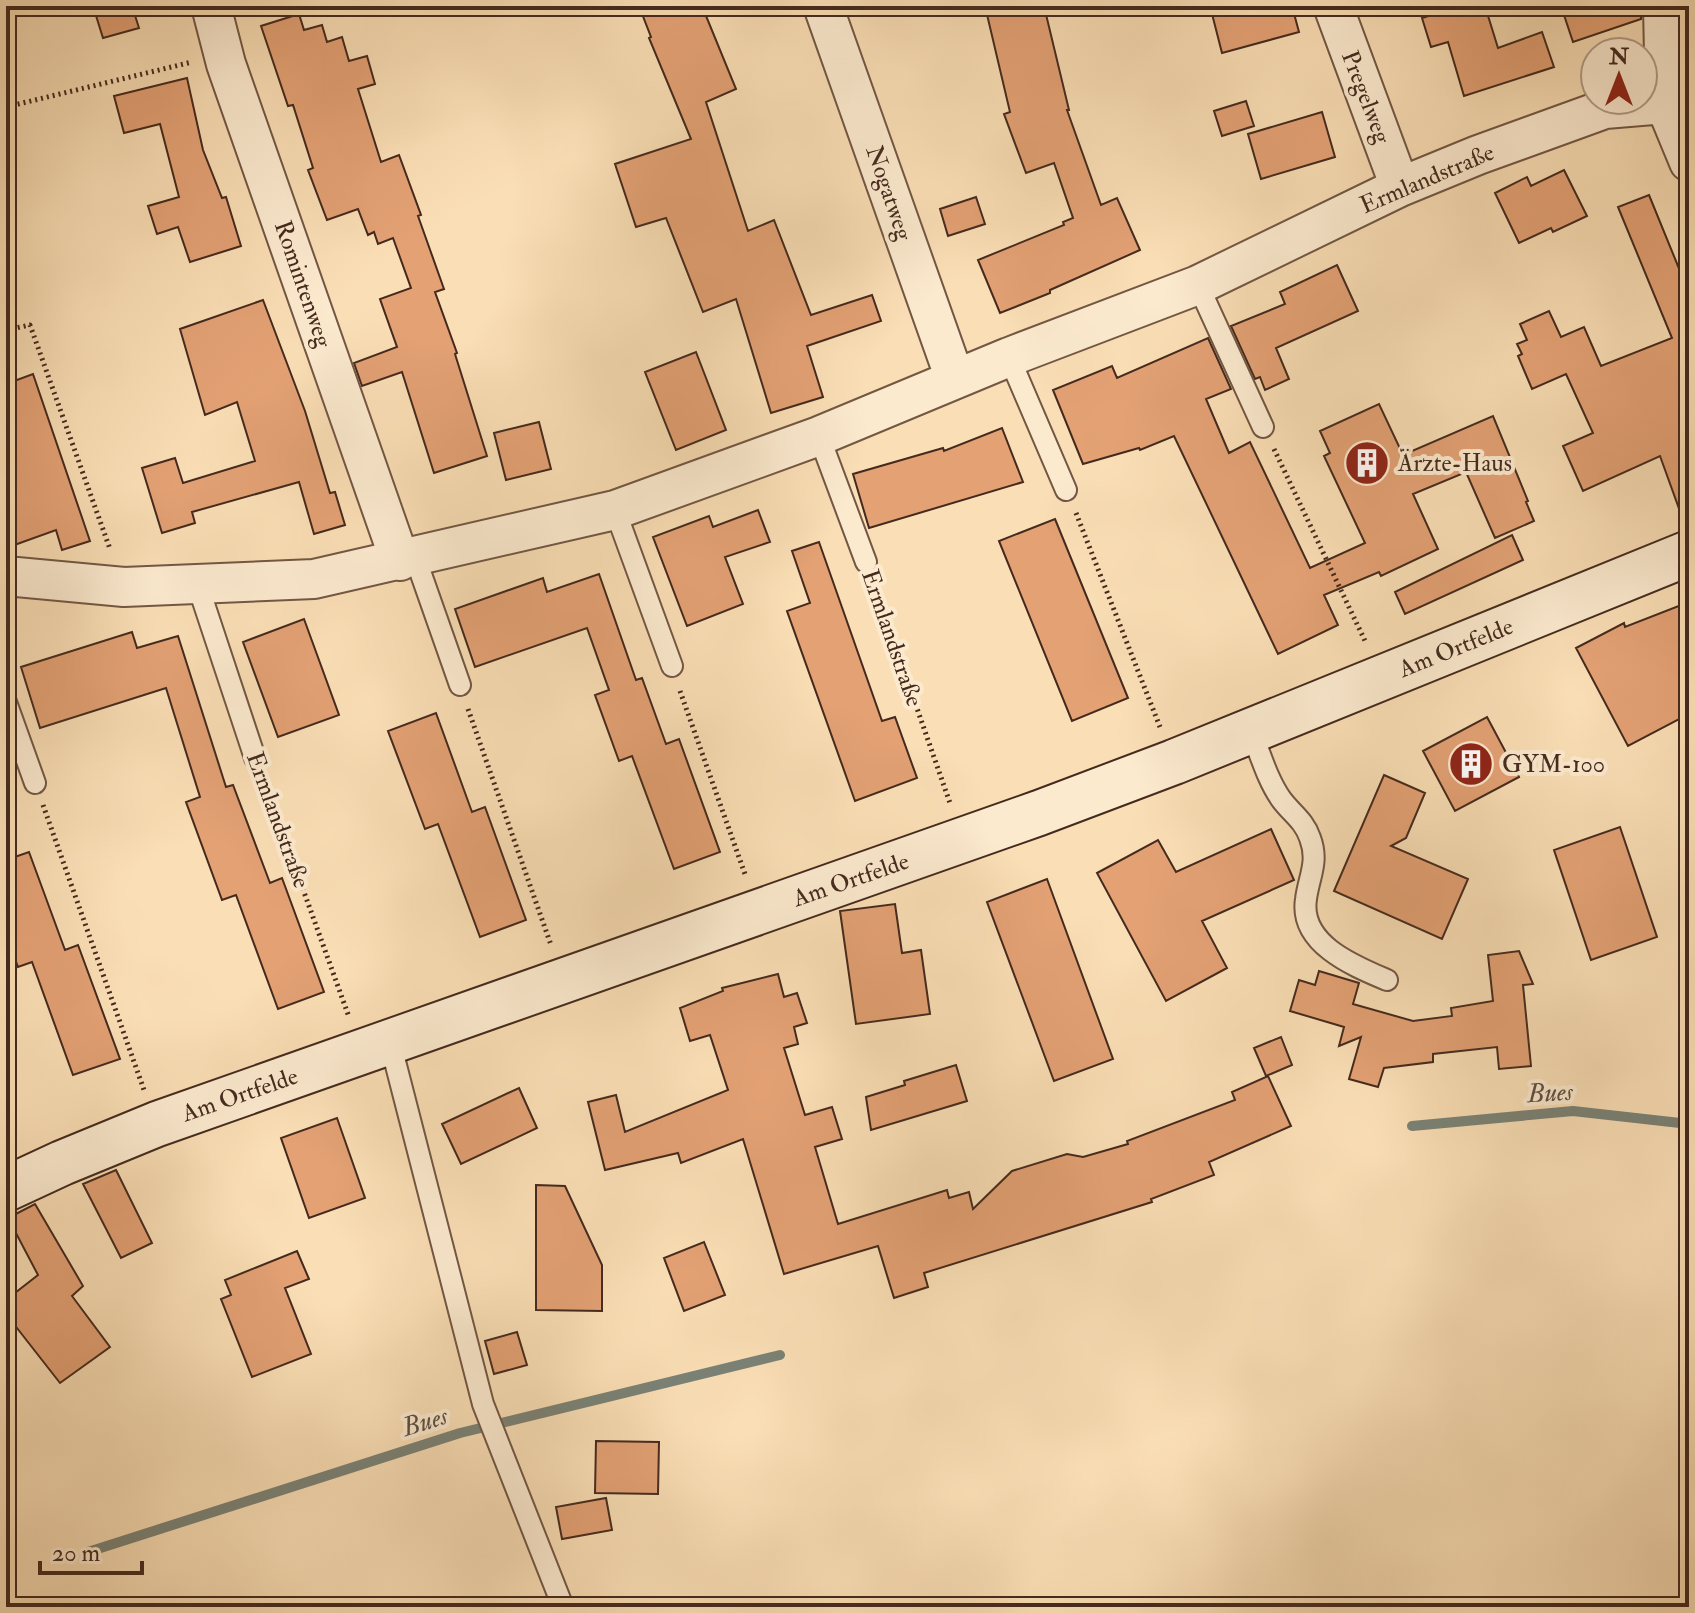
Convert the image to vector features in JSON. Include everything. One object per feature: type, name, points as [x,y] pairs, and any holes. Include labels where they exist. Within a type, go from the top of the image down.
[{"type":"main road","name":"Am Ortfelde","points":[[6,1189],[157,1124],[963,841],[1174,762],[1689,553]]},
{"type":"street","name":"Romintenweg","points":[[211,6],[224,55],[408,559]]},
{"type":"street","name":"Nogatweg","points":[[823,6],[955,379]]},
{"type":"street","name":"Pregelweg","points":[[1333,6],[1400,187]]},
{"type":"street","points":[[1663,6],[1665,104],[1689,162]]},
{"type":"street","name":"Ermlandstraße","points":[[6,576],[124,587],[314,579],[615,510],[819,436],[1009,357],[1198,285],[1400,187],[1478,155],[1605,109],[1665,104]]},
{"type":"lane","points":[[1198,285],[1263,427]]},
{"type":"lane","points":[[1009,357],[1066,490]]},
{"type":"lane","name":"Ermlandstraße","points":[[819,436],[866,562]]},
{"type":"lane","points":[[615,510],[672,666]]},
{"type":"lane","points":[[408,559],[460,685]]},
{"type":"lane","name":"Ermlandstraße","points":[[198,586],[255,758]]},
{"type":"lane","points":[[6,702],[35,783]]},
{"type":"lane","points":[[1251,731],[1274,787],[1283,802],[1305,823],[1312,843],[1312,880],[1306,898],[1306,914],[1313,931],[1326,947],[1344,961],[1387,980]]},
{"type":"lane","points":[[376,1047],[489,1416],[563,1607]]},
{"type":"path","points":[[6,107],[224,55]]},
{"type":"path","points":[[6,330],[30,325],[124,587]]},
{"type":"path","points":[[1263,427],[1383,677]]},
{"type":"path","points":[[1066,490],[1174,762]]},
{"type":"path","name":"Ermlandstraße","points":[[866,562],[963,841]]},
{"type":"path","points":[[672,666],[758,912]]},
{"type":"path","points":[[460,685],[564,981]]},
{"type":"path","name":"Ermlandstraße","points":[[255,758],[376,1047]]},
{"type":"path","points":[[35,783],[157,1124]]},
{"type":"path","points":[[23,1597],[28,1607]]},
{"type":"building","points":[[93,6],[132,6],[139,28],[103,38]]},
{"type":"building","points":[[639,6],[702,6],[736,89],[706,102],[748,231],[774,220],[811,315],[872,295],[881,321],[807,346],[823,397],[771,413],[736,299],[703,312],[666,218],[636,227],[615,164],[691,139]]},
{"type":"building","points":[[985,6],[1044,6],[1067,110],[1101,205],[1117,198],[1140,250],[1000,313],[978,260],[1064,225],[1063,222],[1073,218],[1054,163],[1026,173],[1004,114],[1010,112]]},
{"type":"building","points":[[1210,6],[1292,6],[1299,32],[1222,53]]},
{"type":"building","points":[[1461,6],[1485,6],[1498,48],[1542,32],[1554,67],[1464,96],[1448,42],[1431,47],[1422,18]]},
{"type":"building","points":[[1561,6],[1641,6],[1641,19],[1591,36],[1579,36],[1579,40],[1573,42]]},
{"type":"building","points":[[299,14],[304,30],[322,25],[327,42],[342,37],[349,61],[367,56],[375,84],[358,89],[381,162],[399,155],[421,215],[418,216],[444,289],[435,292],[457,353],[487,456],[434,473],[402,372],[362,386],[354,363],[397,347],[380,299],[411,288],[393,238],[378,244],[374,232],[368,235],[358,209],[327,220],[308,170],[313,168],[293,105],[288,106],[261,26]]},
{"type":"building","points":[[187,78],[203,150],[222,198],[226,197],[241,246],[190,262],[178,227],[157,234],[148,206],[179,197],[160,124],[124,133],[114,96]]},
{"type":"building","points":[[1246,101],[1254,126],[1222,136],[1214,111]]},
{"type":"building","points":[[1322,112],[1335,157],[1261,179],[1248,134]]},
{"type":"building","points":[[1564,170],[1587,216],[1519,243],[1495,193],[1527,177],[1531,186]]},
{"type":"building","points":[[1649,195],[1689,293],[1689,527],[1686,528],[1660,456],[1583,491],[1563,446],[1593,433],[1566,374],[1532,389],[1518,356],[1522,354],[1517,344],[1527,340],[1520,324],[1549,311],[1561,337],[1584,327],[1601,366],[1672,338],[1618,207]]},
{"type":"building","points":[[976,197],[985,224],[948,236],[940,209]]},
{"type":"building","points":[[1337,265],[1358,311],[1276,348],[1289,379],[1265,390],[1260,377],[1255,379],[1231,326],[1285,304],[1280,292]]},
{"type":"building","points":[[263,300],[305,411],[330,493],[335,492],[345,525],[314,534],[299,482],[192,512],[195,523],[162,533],[142,468],[175,458],[183,483],[255,461],[237,402],[205,415],[180,329]]},
{"type":"building","points":[[1208,338],[1231,389],[1206,399],[1229,453],[1250,442],[1310,568],[1365,543],[1324,456],[1330,453],[1320,431],[1379,404],[1403,455],[1493,416],[1534,521],[1495,538],[1466,472],[1413,494],[1438,549],[1381,576],[1379,572],[1324,595],[1338,625],[1278,654],[1174,436],[1140,450],[1083,464],[1053,390],[1112,366],[1117,378]]},
{"type":"building","points":[[696,352],[726,430],[676,450],[645,372]]},
{"type":"building","points":[[33,374],[90,541],[62,550],[56,530],[6,548],[6,384]]},
{"type":"building","points":[[539,422],[551,469],[506,480],[494,433]]},
{"type":"building","points":[[1002,428],[1023,482],[869,528],[853,474],[943,448],[944,451]]},
{"type":"building","points":[[758,510],[770,542],[725,557],[743,604],[687,626],[653,537],[709,516],[713,527]]},
{"type":"building","points":[[1055,519],[1128,698],[1072,721],[999,541]]},
{"type":"building","points":[[1512,535],[1523,560],[1405,614],[1395,592]]},
{"type":"building","points":[[819,542],[882,721],[895,717],[917,778],[855,801],[787,611],[810,603],[792,551]]},
{"type":"building","points":[[599,574],[636,680],[642,678],[666,744],[679,739],[720,852],[674,869],[632,756],[619,761],[595,695],[609,690],[587,628],[475,667],[455,609],[543,578],[547,592]]},
{"type":"building","points":[[1689,602],[1689,714],[1628,746],[1576,648],[1624,623],[1625,627]]},
{"type":"building","points":[[304,619],[339,715],[278,737],[243,642]]},
{"type":"building","points":[[132,632],[137,648],[178,636],[226,787],[233,785],[270,883],[282,878],[324,992],[278,1009],[236,895],[222,900],[186,802],[200,797],[166,688],[40,728],[21,667]]},
{"type":"building","points":[[436,713],[472,812],[485,807],[526,920],[480,937],[438,824],[425,829],[388,731]]},
{"type":"building","name":"GYM-100","points":[[1487,717],[1519,777],[1455,811],[1423,751]]},
{"type":"building","points":[[1384,775],[1425,793],[1406,838],[1391,846],[1468,879],[1442,939],[1334,891]]},
{"type":"building","points":[[1620,827],[1657,937],[1591,960],[1554,850]]},
{"type":"building","points":[[1271,829],[1294,880],[1202,921],[1227,968],[1166,1001],[1097,873],[1158,840],[1176,872]]},
{"type":"building","points":[[29,852],[65,950],[78,945],[120,1059],[73,1075],[32,962],[18,967],[6,935],[6,860]]},
{"type":"building","points":[[1047,879],[1113,1059],[1054,1081],[987,902]]},
{"type":"building","points":[[895,904],[902,953],[921,950],[930,1014],[856,1024],[840,911]]},
{"type":"building","points":[[1519,951],[1533,984],[1523,985],[1531,1066],[1499,1069],[1497,1047],[1433,1054],[1433,1062],[1384,1068],[1378,1087],[1349,1079],[1361,1037],[1339,1046],[1344,1027],[1290,1011],[1299,980],[1315,985],[1319,971],[1359,983],[1353,1004],[1413,1021],[1452,1016],[1451,1008],[1493,1001],[1488,955]]},
{"type":"building","points":[[778,974],[784,997],[797,993],[807,1023],[794,1027],[798,1044],[784,1048],[805,1115],[832,1107],[842,1139],[815,1147],[838,1224],[947,1190],[949,1198],[969,1192],[973,1209],[1012,1171],[1067,1154],[1083,1157],[1128,1144],[1127,1141],[1235,1100],[1232,1092],[1268,1076],[1291,1126],[1209,1162],[1214,1175],[1151,1199],[1152,1202],[924,1273],[928,1287],[894,1298],[878,1246],[784,1274],[743,1139],[681,1163],[678,1153],[605,1170],[588,1102],[616,1095],[625,1132],[728,1090],[710,1035],[690,1041],[680,1008],[723,991],[722,988]]},
{"type":"building","points":[[1281,1037],[1292,1065],[1266,1076],[1254,1048]]},
{"type":"building","points":[[956,1065],[967,1101],[871,1130],[866,1097]]},
{"type":"building","points":[[519,1088],[537,1128],[461,1164],[442,1124]]},
{"type":"building","points":[[337,1118],[365,1198],[309,1218],[281,1138]]},
{"type":"building","points":[[116,1170],[152,1243],[121,1258],[83,1184]]},
{"type":"building","points":[[536,1185],[565,1186],[602,1265],[602,1311],[536,1310]]},
{"type":"building","points":[[35,1204],[83,1286],[72,1296],[110,1347],[60,1383],[6,1314],[6,1300],[38,1275],[8,1218]]},
{"type":"building","points":[[704,1242],[725,1295],[684,1311],[664,1258]]},
{"type":"building","points":[[297,1251],[309,1279],[285,1288],[311,1354],[252,1377],[221,1299],[231,1295],[225,1280]]},
{"type":"building","points":[[517,1332],[527,1365],[494,1374],[485,1341]]},
{"type":"building","points":[[596,1441],[659,1442],[658,1494],[595,1493]]},
{"type":"building","points":[[606,1498],[612,1530],[562,1539],[556,1507]]},
{"type":"waterway","name":"Bues","points":[[1412,1126],[1573,1111],[1689,1124]]},
{"type":"waterway","name":"Bues","points":[[88,1552],[460,1433],[780,1355]]},
{"type":"place","name":"Ärzte-Haus","points":[[1367,463]]},
{"type":"place","name":"GYM-100","points":[[1471,764]]}]
